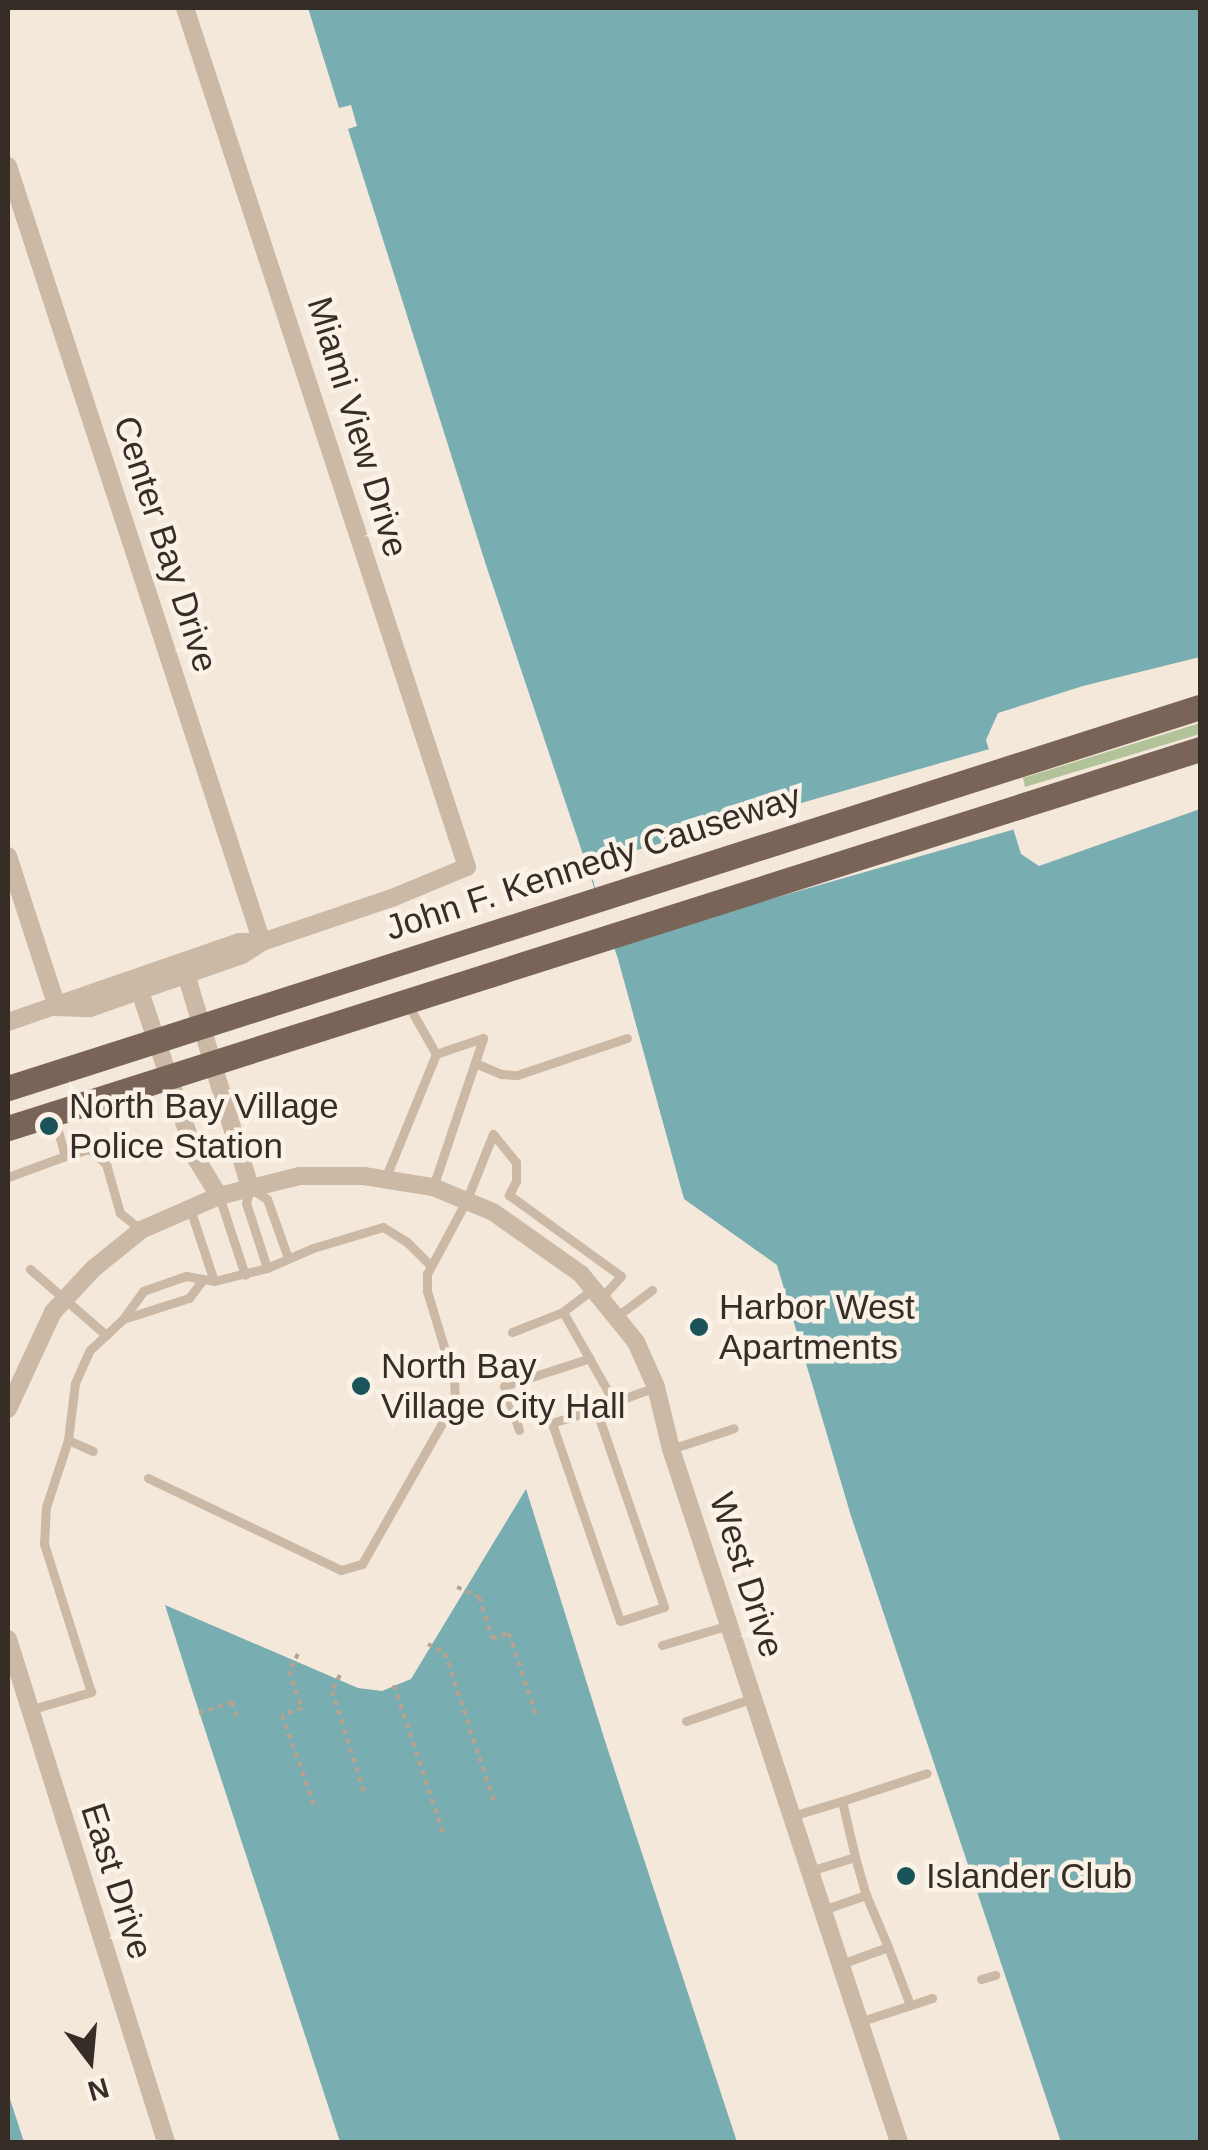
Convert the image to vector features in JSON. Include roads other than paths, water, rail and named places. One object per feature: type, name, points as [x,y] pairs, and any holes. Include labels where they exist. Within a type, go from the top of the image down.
[{"type":"main road","name":"John F. Kennedy Causeway","points":[[8,1088],[1200,707]]},
{"type":"main road","points":[[8,1128],[1200,749]]},
{"type":"street","name":"Miami View Drive","points":[[185,8],[282,295],[428,760],[467,866],[392,898],[262,942]]},
{"type":"street","name":"Center Bay Drive","points":[[8,166],[262,942]]},
{"type":"street","points":[[8,856],[57,1006]]},
{"type":"street","points":[[8,1022],[57,1006],[74,996],[137,984],[184,968],[239,942],[262,942]]},
{"type":"street","points":[[184,968],[250,1188]]},
{"type":"street","points":[[137,984],[196,1160],[219,1196]]},
{"type":"street","name":"West Drive","points":[[8,1408],[52,1312],[141,1230],[219,1196],[300,1176],[364,1176],[433,1187],[493,1212],[566,1264],[597,1294],[636,1342],[656,1388],[671,1449],[899,2142]]},
{"type":"street","name":"East Drive","points":[[8,1638],[166,2142]]},
{"type":"lane","points":[[405,1000],[436,1054]]},
{"type":"lane","points":[[385,1179],[436,1054],[483,1038],[433,1187]]},
{"type":"lane","points":[[474,1062],[501,1074],[517,1075],[627,1038]]},
{"type":"lane","points":[[53,1113],[65,1156]]},
{"type":"lane","points":[[148,1478],[340,1570],[362,1564],[455,1400],[454,1380],[427,1291],[429,1264],[468,1200],[493,1134],[516,1162],[516,1181],[509,1195],[621,1276],[562,1312],[512,1332]]},
{"type":"lane","points":[[8,1177],[89,1150],[106,1164],[120,1213],[141,1230]]},
{"type":"lane","points":[[267,1268],[246,1203],[250,1188],[267,1199],[288,1258]]},
{"type":"lane","points":[[219,1196],[245,1275]]},
{"type":"lane","points":[[190,1209],[214,1282]]},
{"type":"lane","points":[[29,1710],[92,1692],[44,1544],[46,1506],[68,1440],[75,1382],[90,1350],[123,1319],[142,1291],[186,1276],[214,1282],[245,1275],[383,1228],[407,1242],[429,1264]]},
{"type":"lane","points":[[30,1269],[106,1335]]},
{"type":"lane","points":[[123,1319],[190,1298],[201,1282]]},
{"type":"lane","points":[[616,1318],[652,1290]]},
{"type":"lane","points":[[562,1312],[614,1402]]},
{"type":"lane","points":[[519,1430],[504,1386],[590,1358]]},
{"type":"lane","points":[[596,1409],[664,1607],[620,1621],[552,1423],[656,1388]]},
{"type":"lane","points":[[671,1449],[734,1428]]},
{"type":"lane","points":[[68,1440],[93,1450]]},
{"type":"lane","points":[[662,1646],[729,1625]]},
{"type":"lane","points":[[686,1721],[753,1698]]},
{"type":"lane","points":[[792,1816],[927,1773]]},
{"type":"lane","points":[[842,1800],[866,1895],[910,2006]]},
{"type":"lane","points":[[810,1872],[855,1857]]},
{"type":"lane","points":[[822,1910],[866,1895]]},
{"type":"lane","points":[[840,1965],[888,1947]]},
{"type":"lane","points":[[981,1979],[995,1975]]},
{"type":"lane","points":[[859,2022],[932,1998]]},
{"type":"water","points":[[308,8],[1200,8],[1200,657],[1083,686],[998,713],[986,740],[1021,854],[1039,866],[1200,809],[1200,2142],[1061,2142],[851,1516],[777,1265],[684,1199],[618,959],[486,565],[348,129],[357,126],[351,105],[339,108]]},
{"type":"water","points":[[526,1489],[737,2142],[340,2142],[192,1690],[165,1605],[358,1688],[382,1691],[411,1679]]},
{"type":"water","points":[[8,2093],[24,2142],[8,2142]]},
{"type":"place","name":"North Bay Village Police Station","points":[[49,1126]]},
{"type":"place","name":"Harbor West Apartments","points":[[699,1327]]},
{"type":"place","name":"North Bay Village City Hall","points":[[361,1386]]},
{"type":"place","name":"Islander Club","points":[[906,1876]]}]
